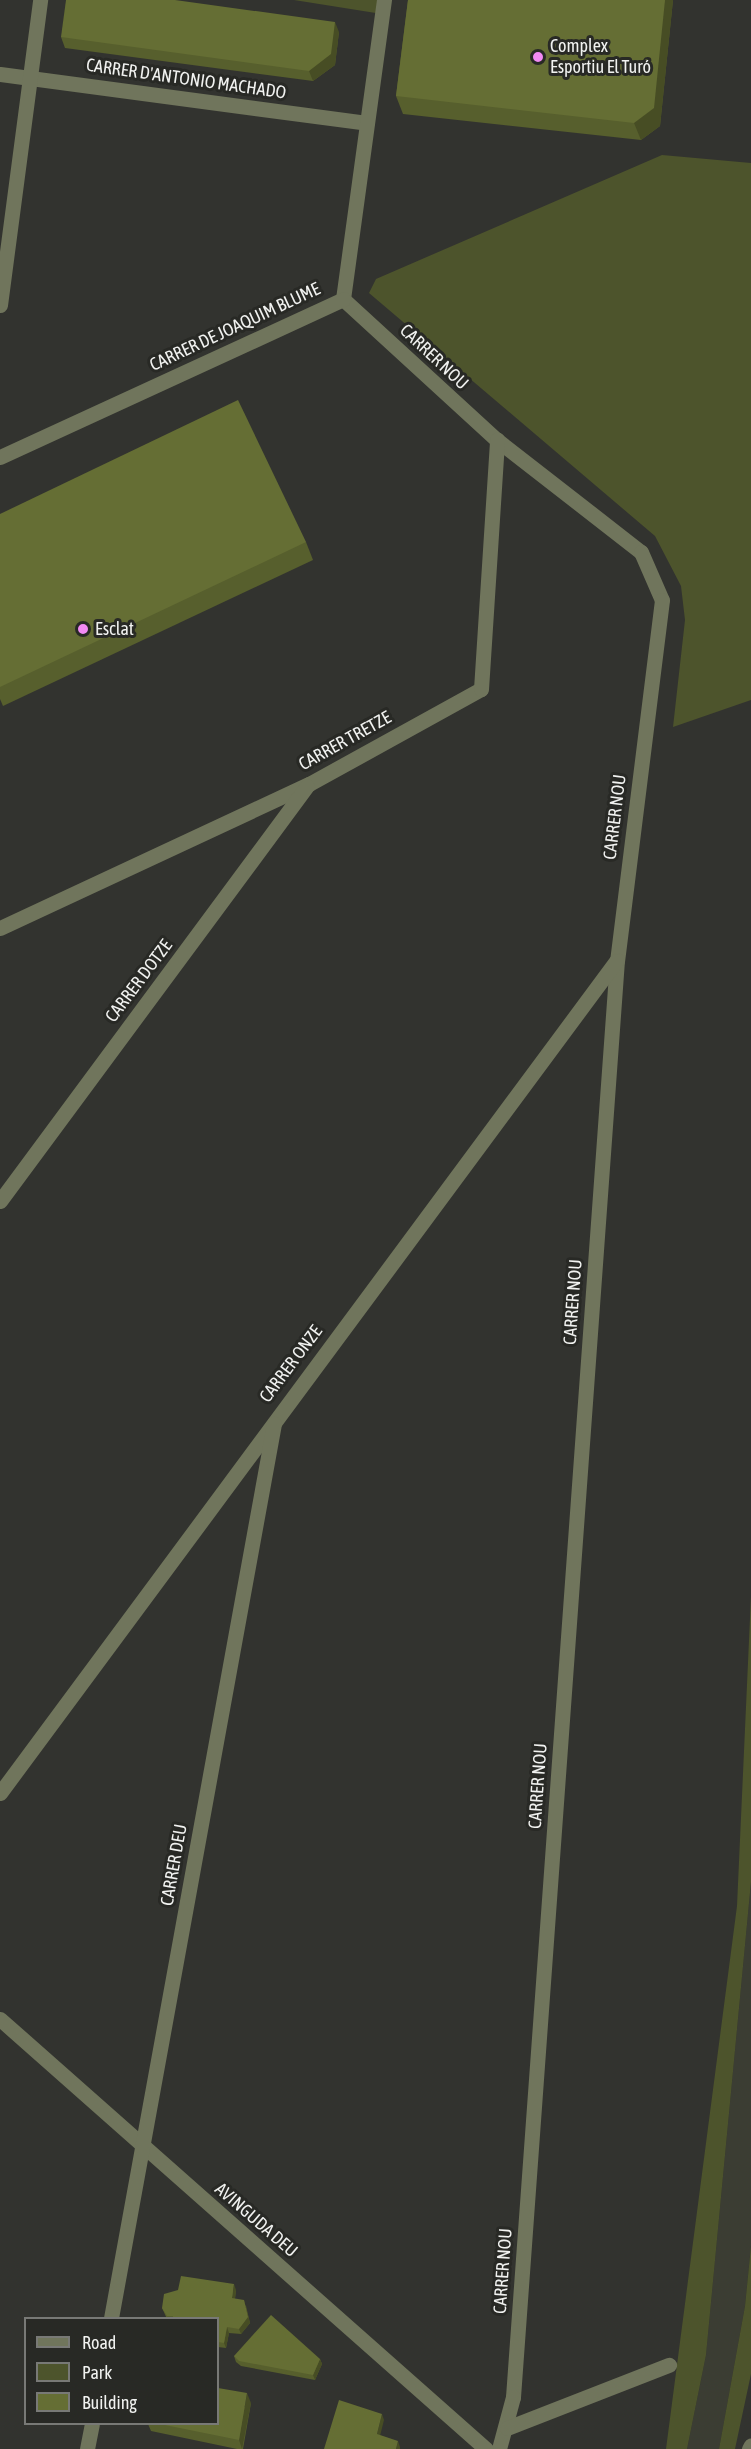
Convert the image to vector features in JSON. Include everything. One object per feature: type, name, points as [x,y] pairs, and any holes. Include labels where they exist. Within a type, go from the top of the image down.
[{"type":"street","points":[[0,305],[40,0]]},
{"type":"street","name":"CARRER DE JOAQUIM BLUME","points":[[0,457],[343,299],[384,0]]},
{"type":"street","name":"CARRER D'ANTONIO MACHADO","points":[[0,74],[367,123]]},
{"type":"street","name":"CARRER NOU","points":[[343,299],[496,440],[641,552],[662,600],[617,960],[515,2373],[507,2428],[499,2449]]},
{"type":"street","name":"CARRER TRETZE","points":[[0,928],[309,784],[481,689],[496,440]]},
{"type":"street","name":"CARRER DOTZE","points":[[0,1201],[309,784]]},
{"type":"street","name":"CARRER ONZE","points":[[0,1793],[275,1418],[617,960]]},
{"type":"street","name":"CARRER DEU","points":[[111,2317],[275,1418]]},
{"type":"street","name":"AVINGUDA DEU","points":[[0,2019],[486,2449]]},
{"type":"street","points":[[507,2428],[669,2365]]},
{"type":"street","points":[[87,2449],[92,2425]]},
{"type":"street","points":[[749,2449],[751,2445]]},
{"type":"shaded area","points":[[751,1882],[751,2246],[745,2306],[719,2449],[687,2449],[706,2355]]},
{"type":"green space","points":[[294,0],[383,0],[382,14]]},
{"type":"green space","points":[[662,155],[751,163],[751,700],[673,727],[685,620],[681,586],[655,536],[369,293],[376,279]]},
{"type":"green space","points":[[751,1596],[751,1882],[706,2355],[687,2449],[666,2449],[737,1906]]},
{"type":"green space","points":[[751,2246],[751,2374],[735,2449],[719,2449],[745,2306]]},
{"type":"building","points":[[66,0],[175,0],[335,22],[331,54],[309,71],[61,37]]},
{"type":"building","name":"Complex Esportiu El Turó","points":[[408,0],[665,0],[654,108],[634,123],[396,96]]},
{"type":"building","name":"Esclat","points":[[238,400],[306,542],[0,687],[0,514]]},
{"type":"building","points":[[181,2276],[234,2284],[232,2298],[244,2300],[248,2317],[239,2329],[227,2327],[224,2343],[219,2342],[219,2317],[167,2316],[162,2308],[164,2294],[178,2290]]},
{"type":"building","points":[[271,2315],[320,2359],[313,2375],[239,2361],[234,2356]]},
{"type":"building","points":[[219,2388],[247,2393],[239,2440],[165,2425],[219,2425]]},
{"type":"building","points":[[339,2400],[382,2414],[377,2434],[398,2441],[396,2449],[324,2449]]},
{"type":"place","name":"Complex Esportiu El Turó","points":[[538,57]]},
{"type":"place","name":"Esclat","points":[[83,629]]}]
